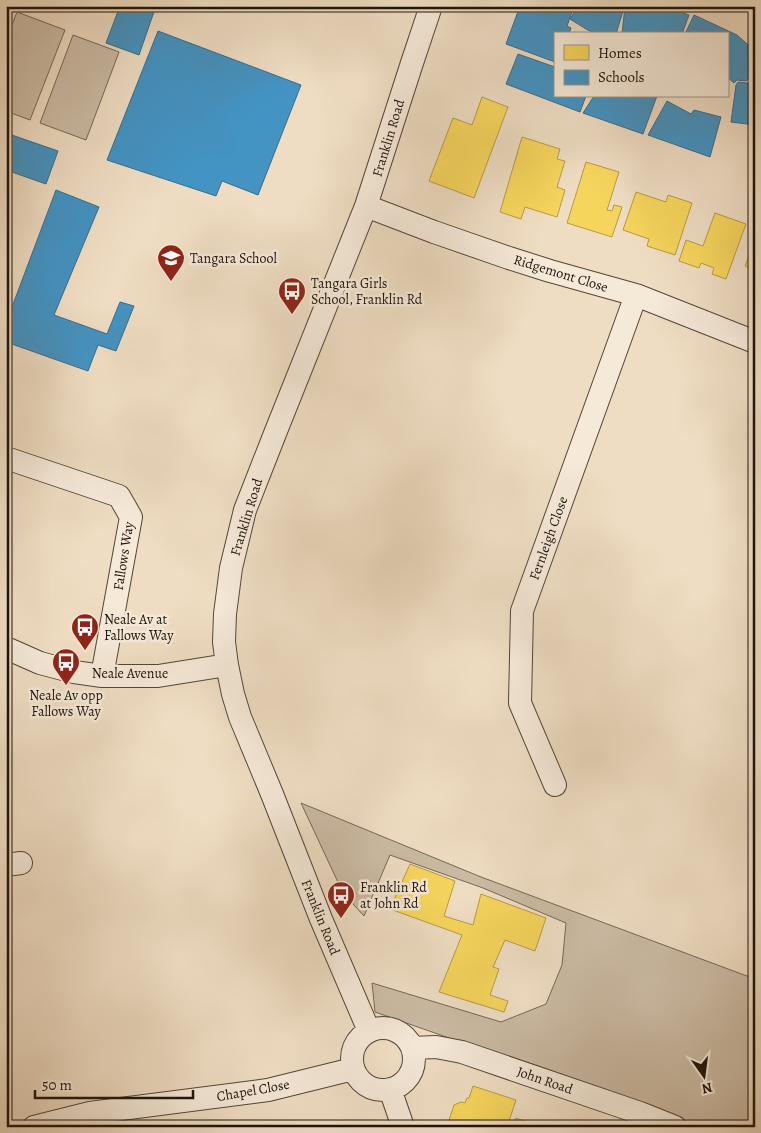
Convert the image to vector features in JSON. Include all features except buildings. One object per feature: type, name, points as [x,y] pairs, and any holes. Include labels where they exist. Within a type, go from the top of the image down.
[{"type":"street","name":"Franklin Road","points":[[369,1031],[321,919],[240,717],[227,665],[224,642],[225,614],[231,568],[245,510],[366,206],[431,6]]},
{"type":"street","name":"Ridgemont Close","points":[[366,206],[509,258],[636,295],[755,342]]},
{"type":"street","name":"Fernleigh Close","points":[[555,785],[520,703],[522,611],[636,295]]},
{"type":"street","name":"Fallows Way","points":[[6,458],[119,496],[131,517],[102,676]]},
{"type":"street","name":"Neale Avenue","points":[[6,648],[40,663],[74,672],[102,676],[158,676],[227,665]]},
{"type":"street","points":[[389,1028],[399,1032],[407,1039],[412,1048],[414,1058],[408,1078],[400,1084],[381,1090],[372,1088],[364,1084],[353,1069],[352,1051],[361,1036],[369,1031],[389,1028]]},
{"type":"street","name":"John Road","points":[[412,1048],[436,1047],[462,1052],[640,1113],[675,1127]]},
{"type":"street","name":"Chapel Close","points":[[34,1127],[90,1113],[268,1090],[353,1069]]},
{"type":"street","points":[[390,1088],[403,1127]]},
{"type":"shaded area","points":[[17,12],[65,30],[30,120],[6,111],[6,40]]},
{"type":"shaded area","points":[[73,35],[119,52],[86,140],[40,123]]},
{"type":"shaded area","points":[[301,803],[481,877],[755,979],[755,1127],[703,1127],[375,1012],[372,983],[501,1022],[546,1004],[562,965],[566,923],[483,888],[390,855],[364,916],[343,893]]},
{"type":"place","name":"Tangara School","points":[[171,282]]},
{"type":"place","name":"Tangara Girls School, Franklin Rd","points":[[292,315]]},
{"type":"place","name":"Neale Av at Fallows Way","points":[[85,651]]},
{"type":"place","name":"Neale Av opp Fallows Way","points":[[66,686]]},
{"type":"place","name":"Franklin Rd at John Rd","points":[[341,919]]}]
